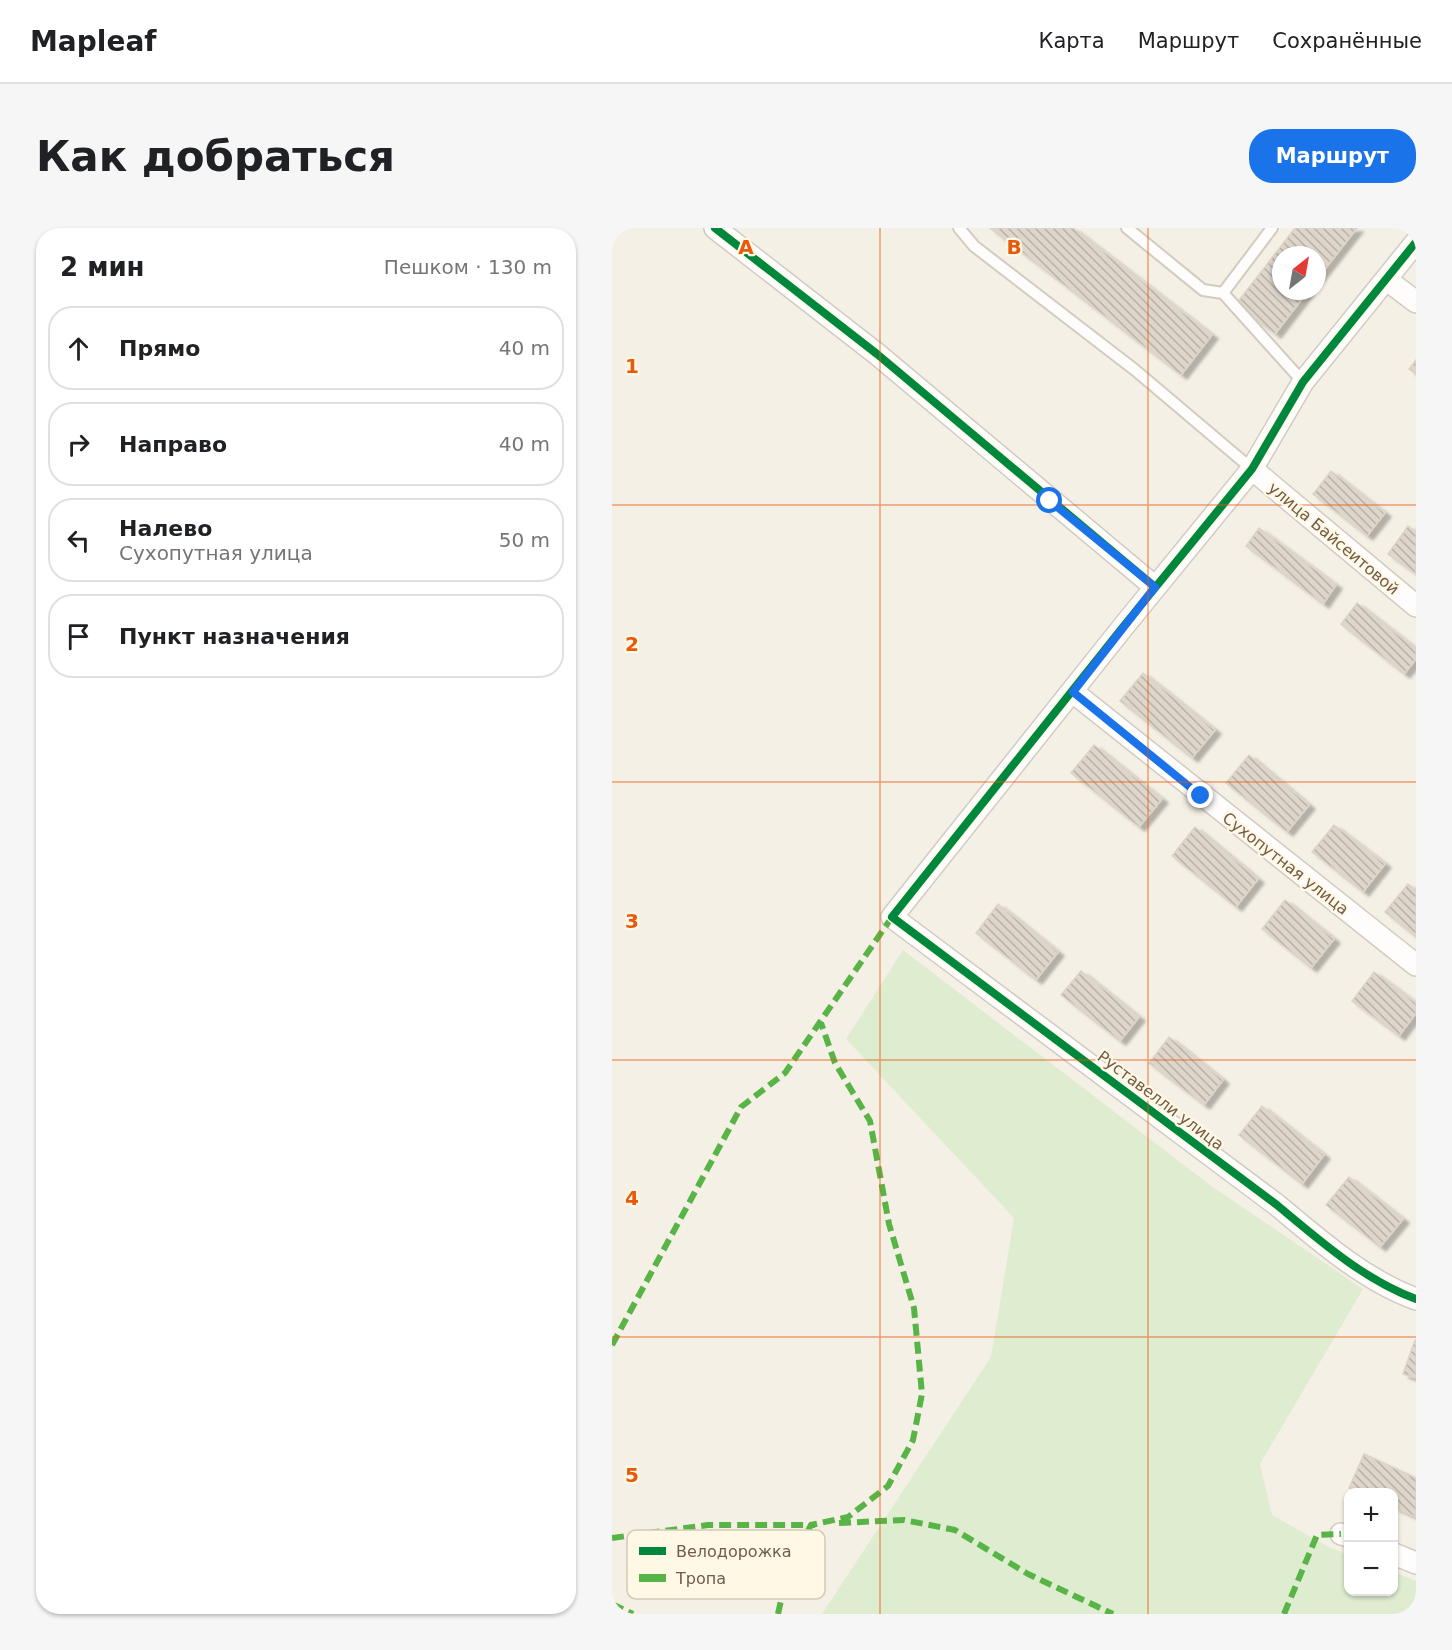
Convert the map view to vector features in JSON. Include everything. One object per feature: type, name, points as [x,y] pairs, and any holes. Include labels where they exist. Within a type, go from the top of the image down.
[{"type":"street","points":[[715,228],[877,354],[1155,587]]},
{"type":"street","points":[[1073,692],[1252,469],[1303,382],[1416,242]]},
{"type":"street","points":[[1387,280],[1416,302]]},
{"type":"street","name":"улица Байсеитовой","points":[[1252,469],[1416,606]]},
{"type":"street","name":"Руставелли улица","points":[[1073,692],[892,917],[1267,1198],[1328,1247],[1393,1290],[1416,1299]]},
{"type":"street","name":"Сухопутная улица","points":[[1073,692],[1416,965]]},
{"type":"street","points":[[1398,1556],[1416,1563]]},
{"type":"lane","points":[[959,228],[974,246],[1135,370],[1252,469]]},
{"type":"lane","points":[[1127,228],[1203,290],[1223,293],[1303,382]]},
{"type":"lane","points":[[1223,293],[1272,228]]},
{"type":"green space","points":[[903,950],[1210,1185],[1363,1289],[1260,1464],[1272,1515],[1344,1553],[1344,1596],[1398,1596],[1398,1574],[1416,1581],[1416,1614],[822,1614],[991,1357],[1014,1218],[846,1039]]},
{"type":"building","points":[[990,228],[1073,228],[1212,335],[1181,375]]},
{"type":"building","points":[[1295,228],[1357,228],[1326,268],[1326,246],[1281,246]]},
{"type":"building","points":[[1272,258],[1272,300],[1301,300],[1275,334],[1236,304]]},
{"type":"building","points":[[1416,360],[1416,374],[1409,369]]},
{"type":"building","points":[[1331,471],[1385,513],[1367,536],[1313,494]]},
{"type":"building","points":[[1408,526],[1416,532],[1416,574],[1388,554]]},
{"type":"building","points":[[1259,528],[1336,585],[1323,604],[1246,546]]},
{"type":"building","points":[[1357,603],[1416,649],[1416,659],[1404,674],[1341,624]]},
{"type":"building","points":[[1143,673],[1215,730],[1192,758],[1120,701]]},
{"type":"building","points":[[1094,745],[1162,799],[1139,827],[1071,773]]},
{"type":"building","points":[[1249,755],[1309,805],[1287,832],[1226,783]]},
{"type":"building","points":[[1334,825],[1385,864],[1363,892],[1312,852]]},
{"type":"building","points":[[1195,827],[1258,879],[1236,907],[1172,856]]},
{"type":"building","points":[[1408,884],[1416,890],[1416,937],[1385,912]]},
{"type":"building","points":[[1285,900],[1334,939],[1311,968],[1262,929]]},
{"type":"building","points":[[998,904],[1058,952],[1036,980],[976,933]]},
{"type":"building","points":[[1081,971],[1139,1017],[1120,1041],[1061,995]]},
{"type":"building","points":[[1374,972],[1416,1003],[1416,1013],[1399,1036],[1352,1001]]},
{"type":"building","points":[[1169,1037],[1223,1080],[1204,1105],[1149,1063]]},
{"type":"building","points":[[1262,1106],[1324,1155],[1302,1184],[1239,1135]]},
{"type":"building","points":[[1349,1177],[1403,1219],[1380,1247],[1326,1205]]},
{"type":"building","points":[[1416,1340],[1416,1378],[1403,1374]]},
{"type":"building","points":[[1364,1454],[1416,1478],[1416,1517],[1398,1509],[1398,1488],[1349,1488]]},
{"type":"marked path","points":[[612,1345],[741,1107],[785,1073],[892,917]]},
{"type":"marked path","points":[[808,1530],[811,1525],[848,1517],[888,1486],[913,1440],[922,1394],[914,1308],[889,1224],[870,1121],[835,1063],[821,1023]]},
{"type":"marked path","points":[[839,1523],[904,1520],[955,1530],[1028,1574],[1113,1614]]},
{"type":"marked path","points":[[671,1530],[708,1525],[815,1525]]},
{"type":"marked path","points":[[1284,1614],[1317,1535],[1341,1534]]},
{"type":"marked path","points":[[612,1538],[627,1536]]},
{"type":"marked path","points":[[778,1614],[781,1599]]},
{"type":"marked path","points":[[612,1604],[633,1614]]},
{"type":"cycle path","points":[[715,228],[877,354],[1155,587]]},
{"type":"cycle path","points":[[1416,242],[1303,382],[1252,469],[892,917],[1277,1205],[1343,1258],[1378,1281],[1416,1299]]},
{"type":"route","points":[[1050,501],[1155,587],[1073,692],[1201,796]]}]
